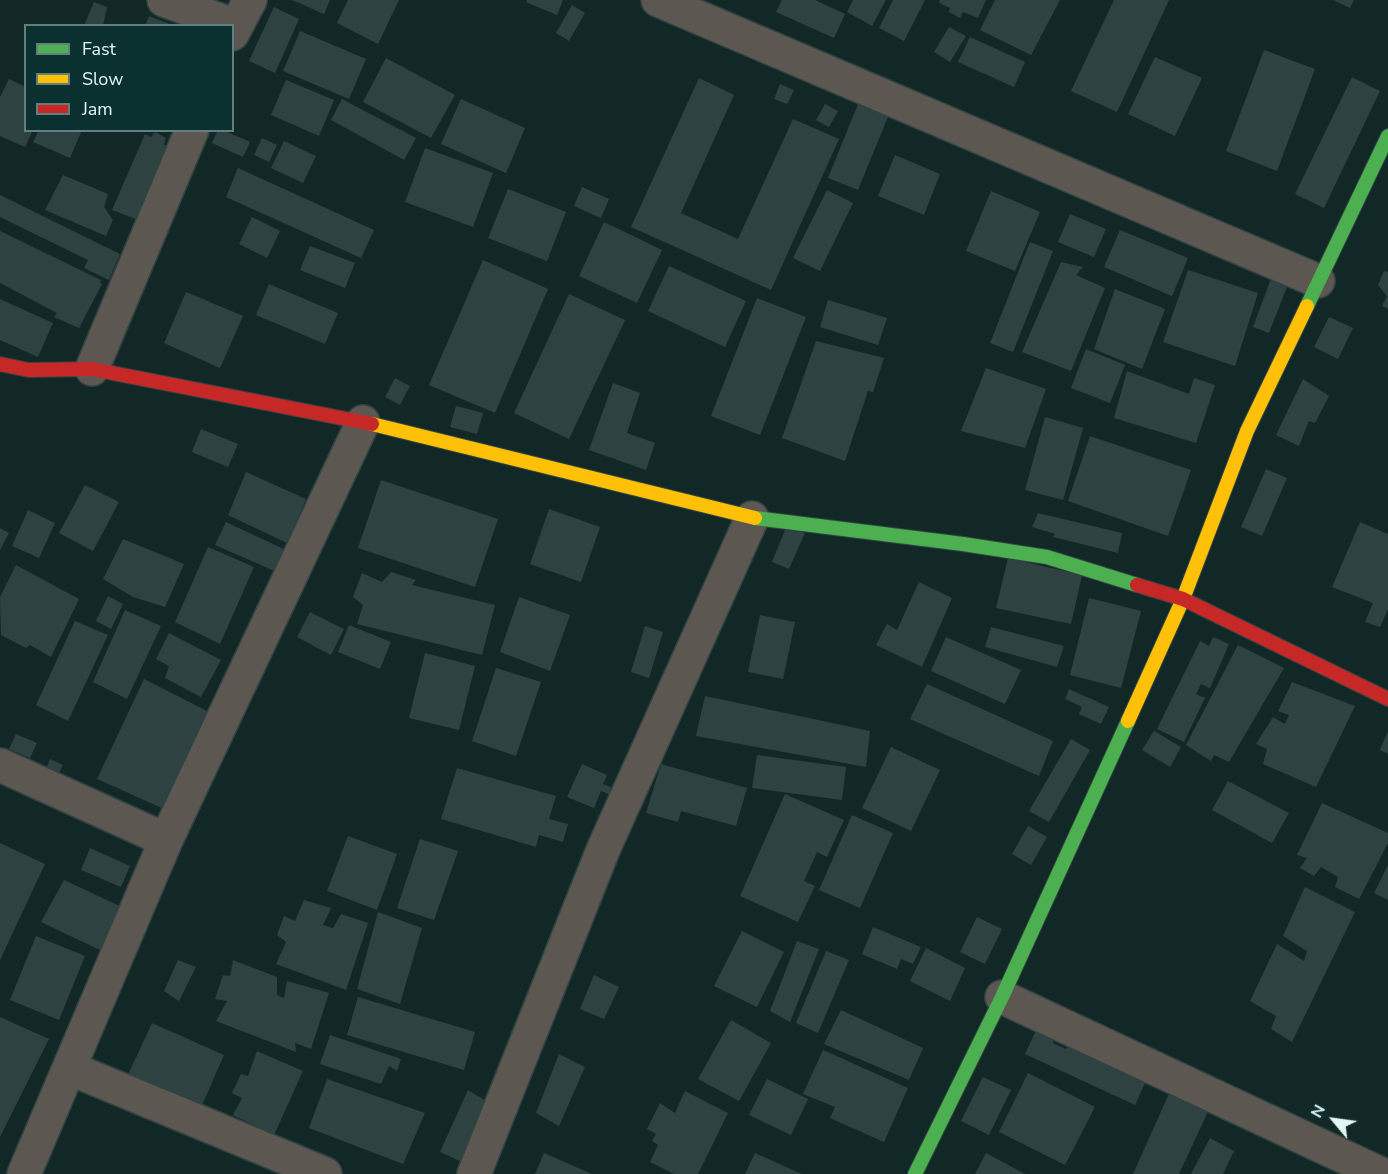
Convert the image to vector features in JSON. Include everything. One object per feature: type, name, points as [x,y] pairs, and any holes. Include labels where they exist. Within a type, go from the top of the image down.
[{"type":"street","points":[[164,0],[239,20]]},
{"type":"street","points":[[658,0],[1318,281]]},
{"type":"street","points":[[92,369],[191,132]]},
{"type":"street","points":[[915,1174],[1002,996],[1183,599],[1247,430],[1388,136]]},
{"type":"street","points":[[0,364],[29,370],[92,369],[363,422],[752,518],[1047,557],[1183,599],[1388,699]]},
{"type":"street","points":[[24,1174],[166,840],[363,422]]},
{"type":"street","points":[[474,1174],[603,850],[752,518]]},
{"type":"street","points":[[0,765],[166,840]]},
{"type":"street","points":[[1002,996],[1381,1174]]},
{"type":"street","points":[[69,1068],[325,1174]]},
{"type":"building","points":[[292,0],[330,0],[324,14]]},
{"type":"building","points":[[348,0],[399,0],[378,44],[337,23]]},
{"type":"building","points":[[527,0],[563,0],[557,15],[526,2]]},
{"type":"building","points":[[782,0],[815,0],[845,14],[834,38],[776,12]]},
{"type":"building","points":[[853,0],[886,0],[872,26],[847,12]]},
{"type":"building","points":[[893,0],[925,0],[904,41],[879,28]]},
{"type":"building","points":[[940,0],[986,0],[978,18],[963,12],[960,18],[949,12],[950,8],[939,3]]},
{"type":"building","points":[[995,0],[1060,0],[1031,55],[980,30]]},
{"type":"building","points":[[1114,0],[1169,0],[1117,112],[1071,91]]},
{"type":"building","points":[[1333,0],[1354,0],[1350,8]]},
{"type":"building","points":[[94,2],[107,7],[103,24],[85,24]]},
{"type":"building","points":[[572,5],[585,13],[569,41],[556,33]]},
{"type":"building","points":[[274,7],[299,19],[275,73],[249,61]]},
{"type":"building","points":[[149,16],[169,24],[146,24]]},
{"type":"building","points":[[949,27],[966,36],[950,62],[934,52]]},
{"type":"building","points":[[300,31],[366,59],[349,99],[283,71]]},
{"type":"building","points":[[970,37],[1025,62],[1014,87],[958,62]]},
{"type":"building","points":[[1264,50],[1315,69],[1277,171],[1226,151]]},
{"type":"building","points":[[1155,57],[1202,78],[1175,136],[1128,114]]},
{"type":"building","points":[[386,58],[455,95],[431,138],[363,102]]},
{"type":"building","points":[[1352,77],[1380,91],[1324,208],[1295,194]]},
{"type":"building","points":[[699,78],[734,95],[681,213],[738,239],[793,119],[839,139],[771,290],[631,227]]},
{"type":"building","points":[[9,79],[24,86],[24,132],[32,132],[25,147],[0,136],[0,97]]},
{"type":"building","points":[[286,80],[334,100],[319,136],[271,115]]},
{"type":"building","points":[[780,84],[794,90],[787,104],[774,99]]},
{"type":"building","points":[[862,94],[892,107],[858,190],[828,178]]},
{"type":"building","points":[[342,99],[416,138],[404,160],[331,120]]},
{"type":"building","points":[[461,99],[525,128],[506,173],[441,144]]},
{"type":"building","points":[[825,104],[838,111],[829,127],[816,120]]},
{"type":"building","points":[[38,132],[81,132],[70,158],[33,142]]},
{"type":"building","points":[[155,132],[166,138],[164,145],[170,146],[138,220],[112,210],[145,134],[151,137]]},
{"type":"building","points":[[217,132],[228,132],[250,142],[243,157],[212,143]]},
{"type":"building","points":[[262,138],[277,145],[269,162],[254,155]]},
{"type":"building","points":[[284,141],[316,156],[303,183],[271,168]]},
{"type":"building","points":[[425,148],[493,173],[473,227],[405,202]]},
{"type":"building","points":[[895,155],[940,174],[924,215],[878,196]]},
{"type":"building","points":[[238,168],[374,230],[361,258],[226,197]]},
{"type":"building","points":[[63,175],[108,194],[104,207],[113,220],[106,236],[45,210]]},
{"type":"building","points":[[582,187],[609,199],[601,218],[574,206]]},
{"type":"building","points":[[508,189],[566,212],[547,261],[488,238]]},
{"type":"building","points":[[827,190],[853,203],[820,271],[793,258]]},
{"type":"building","points":[[991,191],[1040,212],[1015,271],[966,251]]},
{"type":"building","points":[[0,195],[120,254],[109,280],[84,268],[88,260],[0,217]]},
{"type":"building","points":[[1070,214],[1106,229],[1094,257],[1058,242]]},
{"type":"building","points":[[252,217],[280,231],[267,258],[239,244]]},
{"type":"building","points":[[604,222],[662,250],[637,303],[579,276]]},
{"type":"building","points":[[1120,230],[1188,258],[1172,296],[1104,267]]},
{"type":"building","points":[[0,231],[101,280],[102,284],[79,328],[54,317],[57,313],[0,283]]},
{"type":"building","points":[[1030,242],[1053,251],[1013,352],[990,343]]},
{"type":"building","points":[[310,246],[355,263],[345,288],[300,270]]},
{"type":"building","points":[[483,260],[548,289],[495,413],[429,385]]},
{"type":"building","points":[[1061,262],[1083,267],[1076,275],[1105,288],[1071,371],[1022,352]]},
{"type":"building","points":[[669,266],[746,301],[725,347],[648,311]]},
{"type":"building","points":[[1275,268],[1292,274],[1269,333],[1253,327]]},
{"type":"building","points":[[1188,270],[1258,293],[1235,366],[1163,342]]},
{"type":"building","points":[[1384,271],[1388,272],[1388,309],[1382,306],[1387,296],[1378,285]]},
{"type":"building","points":[[269,284],[338,313],[325,344],[256,315]]},
{"type":"building","points":[[1115,289],[1165,309],[1142,369],[1094,349]]},
{"type":"building","points":[[186,292],[243,316],[220,368],[164,343]]},
{"type":"building","points":[[569,294],[625,320],[569,439],[514,413]]},
{"type":"building","points":[[757,298],[806,317],[760,435],[711,416]]},
{"type":"building","points":[[0,299],[53,323],[38,357],[0,340]]},
{"type":"building","points":[[828,300],[887,318],[878,345],[820,327]]},
{"type":"building","points":[[1329,317],[1353,328],[1338,359],[1314,347]]},
{"type":"building","points":[[816,341],[884,358],[873,392],[868,391],[845,461],[782,438]]},
{"type":"building","points":[[1086,349],[1125,365],[1110,403],[1071,388]]},
{"type":"building","points":[[986,368],[1046,389],[1025,448],[961,431]]},
{"type":"building","points":[[1127,371],[1189,394],[1194,378],[1215,385],[1196,443],[1114,418]]},
{"type":"building","points":[[395,378],[410,386],[400,405],[385,397]]},
{"type":"building","points":[[1303,379],[1329,396],[1315,423],[1309,421],[1299,446],[1276,435]]},
{"type":"building","points":[[613,383],[640,393],[627,433],[655,443],[646,470],[589,450]]},
{"type":"building","points":[[456,406],[483,413],[477,434],[450,427]]},
{"type":"building","points":[[1045,417],[1083,428],[1063,500],[1025,490]]},
{"type":"building","points":[[201,429],[238,444],[228,467],[192,452]]},
{"type":"building","points":[[1090,436],[1191,470],[1168,536],[1068,501]]},
{"type":"building","points":[[1266,469],[1287,478],[1262,536],[1241,527]]},
{"type":"building","points":[[246,472],[306,499],[287,543],[228,515]]},
{"type":"building","points":[[381,480],[498,519],[475,587],[358,548]]},
{"type":"building","points":[[85,485],[119,502],[93,551],[59,533]]},
{"type":"building","points":[[549,509],[600,527],[581,582],[530,564]]},
{"type":"building","points":[[28,510],[55,523],[39,558],[12,546]]},
{"type":"building","points":[[1038,513],[1122,533],[1118,553],[1053,537],[1055,534],[1032,527]]},
{"type":"building","points":[[226,522],[288,551],[279,573],[215,545]]},
{"type":"building","points":[[1360,522],[1388,534],[1388,609],[1380,627],[1365,622],[1373,603],[1332,587]]},
{"type":"building","points":[[787,525],[805,533],[789,569],[772,562]]},
{"type":"building","points":[[0,528],[9,533],[0,550]]},
{"type":"building","points":[[123,539],[184,564],[165,607],[133,597],[103,579]]},
{"type":"building","points":[[208,547],[254,567],[220,644],[175,622]]},
{"type":"building","points":[[1008,558],[1082,575],[1071,624],[996,608]]},
{"type":"building","points":[[16,565],[79,599],[51,657],[30,645],[26,648],[1,635],[0,597]]},
{"type":"building","points":[[391,572],[416,580],[412,585],[495,605],[482,655],[357,624],[363,605],[353,597],[362,573],[382,582]]},
{"type":"building","points":[[919,582],[952,598],[922,667],[876,645],[887,624],[897,630]]},
{"type":"building","points":[[108,596],[123,604],[111,629],[96,621]]},
{"type":"building","points":[[519,597],[570,615],[550,671],[500,652]]},
{"type":"building","points":[[1089,598],[1141,611],[1121,688],[1070,675]]},
{"type":"building","points":[[125,610],[161,626],[127,699],[93,682]]},
{"type":"building","points":[[310,612],[344,629],[331,655],[297,637]]},
{"type":"building","points":[[760,615],[795,622],[783,679],[748,672]]},
{"type":"building","points":[[75,621],[108,635],[68,721],[36,705]]},
{"type":"building","points":[[349,625],[391,642],[380,669],[338,652]]},
{"type":"building","points":[[645,626],[663,632],[649,678],[631,672]]},
{"type":"building","points":[[991,627],[1064,646],[1057,667],[985,647]]},
{"type":"building","points":[[169,633],[221,660],[201,697],[165,678],[169,666],[156,659]]},
{"type":"building","points":[[946,637],[1021,670],[1005,704],[931,671]]},
{"type":"building","points":[[1213,637],[1229,644],[1210,688],[1201,684],[1196,694],[1205,698],[1184,742],[1157,729],[1200,641],[1209,646]]},
{"type":"building","points":[[1238,645],[1284,668],[1229,762],[1214,755],[1211,761],[1186,745]]},
{"type":"building","points":[[425,653],[475,666],[459,730],[409,718]]},
{"type":"building","points":[[496,668],[541,682],[516,756],[472,741]]},
{"type":"building","points":[[144,679],[209,712],[164,809],[97,779]]},
{"type":"building","points":[[1292,682],[1355,706],[1316,787],[1263,764],[1267,749],[1256,744],[1273,717],[1285,724],[1289,715],[1278,711]]},
{"type":"building","points":[[927,684],[1053,741],[1039,776],[910,719]]},
{"type":"building","points":[[1069,689],[1109,707],[1101,724],[1079,714],[1082,707],[1065,699]]},
{"type":"building","points":[[705,696],[870,731],[866,767],[696,736]]},
{"type":"building","points":[[1154,731],[1181,747],[1170,767],[1142,750]]},
{"type":"building","points":[[1388,731],[1388,754],[1380,750]]},
{"type":"building","points":[[16,734],[37,743],[30,758],[9,749]]},
{"type":"building","points":[[1071,739],[1090,750],[1049,822],[1029,811]]},
{"type":"building","points":[[891,747],[940,770],[911,831],[862,808]]},
{"type":"building","points":[[757,755],[846,767],[842,800],[752,788]]},
{"type":"building","points":[[50,759],[63,765],[58,775],[46,769]]},
{"type":"building","points":[[582,764],[607,775],[603,784],[616,789],[613,796],[601,791],[594,808],[567,797]]},
{"type":"building","points":[[661,764],[747,788],[736,826],[681,811],[678,822],[646,813]]},
{"type":"building","points":[[457,768],[556,796],[549,819],[568,824],[563,842],[539,835],[536,847],[441,819]]},
{"type":"building","points":[[1228,781],[1289,813],[1272,843],[1212,810]]},
{"type":"building","points":[[785,794],[844,820],[827,857],[817,852],[804,881],[815,886],[798,922],[740,896]]},
{"type":"building","points":[[1322,803],[1388,833],[1388,843],[1359,899],[1335,887],[1338,877],[1321,867],[1314,876],[1300,868],[1307,858],[1297,855]]},
{"type":"building","points":[[852,815],[893,833],[860,908],[819,890]]},
{"type":"building","points":[[1028,826],[1047,837],[1031,865],[1012,854]]},
{"type":"building","points":[[348,836],[397,854],[377,910],[327,891]]},
{"type":"building","points":[[420,839],[458,851],[434,920],[397,908]]},
{"type":"building","points":[[0,843],[45,864],[0,960]]},
{"type":"building","points":[[90,848],[130,866],[121,887],[81,870]]},
{"type":"building","points":[[1388,865],[1388,900],[1374,893]]},
{"type":"building","points":[[64,880],[124,908],[102,951],[41,922]]},
{"type":"building","points":[[1305,887],[1355,912],[1292,1042],[1271,1029],[1276,1016],[1250,1001],[1277,944],[1304,961],[1307,951],[1283,936]]},
{"type":"building","points":[[304,900],[331,908],[323,925],[333,928],[341,914],[368,923],[346,990],[276,964],[286,942],[277,935],[284,916],[295,921]]},
{"type":"building","points":[[378,912],[422,928],[400,1004],[357,989]]},
{"type":"building","points":[[977,917],[1002,929],[985,964],[960,952]]},
{"type":"building","points":[[873,927],[921,947],[913,964],[901,959],[897,969],[862,954]]},
{"type":"building","points":[[742,931],[784,952],[757,1007],[714,986]]},
{"type":"building","points":[[36,936],[85,956],[59,1020],[10,1000]]},
{"type":"building","points":[[797,941],[819,949],[790,1022],[770,1011]]},
{"type":"building","points":[[926,948],[965,968],[950,1001],[910,981]]},
{"type":"building","points":[[826,951],[849,960],[818,1033],[796,1023]]},
{"type":"building","points":[[178,960],[196,967],[179,1001],[164,991]]},
{"type":"building","points":[[233,960],[277,977],[277,995],[284,998],[287,981],[329,993],[311,1049],[295,1043],[296,1052],[216,1021],[227,1001],[215,999],[223,975],[230,976]]},
{"type":"building","points":[[594,975],[619,987],[604,1019],[580,1009]]},
{"type":"building","points":[[358,997],[475,1032],[464,1070],[347,1035]]},
{"type":"building","points":[[841,1010],[923,1048],[909,1080],[824,1044]]},
{"type":"building","points":[[0,1017],[49,1039],[0,1137]]},
{"type":"building","points":[[731,1020],[771,1043],[739,1101],[698,1079]]},
{"type":"building","points":[[1041,1020],[1059,1029],[1053,1043],[1066,1049],[1074,1033],[1151,1070],[1135,1105],[1025,1054]]},
{"type":"building","points":[[152,1023],[224,1055],[200,1110],[127,1077]]},
{"type":"building","points":[[330,1035],[401,1059],[397,1071],[389,1066],[381,1084],[320,1064]]},
{"type":"building","points":[[823,1050],[908,1088],[884,1142],[830,1118],[835,1107],[803,1094]]},
{"type":"building","points":[[257,1051],[303,1071],[274,1135],[233,1115],[242,1098],[232,1093],[241,1074],[248,1076]]},
{"type":"building","points":[[559,1054],[585,1067],[559,1126],[536,1113]]},
{"type":"building","points":[[1028,1073],[1095,1107],[1065,1165],[999,1132]]},
{"type":"building","points":[[983,1077],[1011,1090],[989,1135],[961,1121]]},
{"type":"building","points":[[327,1079],[425,1113],[403,1164],[309,1128]]},
{"type":"building","points":[[767,1079],[808,1099],[791,1135],[749,1115]]},
{"type":"building","points":[[1172,1087],[1211,1105],[1179,1174],[1133,1174]]},
{"type":"building","points":[[468,1090],[488,1102],[462,1162],[440,1152]]},
{"type":"building","points":[[685,1091],[728,1113],[698,1174],[674,1174],[650,1162],[658,1145],[652,1141],[656,1134],[647,1129],[660,1103],[675,1113]]},
{"type":"building","points":[[1210,1138],[1234,1151],[1223,1174],[1191,1174]]},
{"type":"building","points":[[544,1153],[592,1174],[535,1174]]},
{"type":"building","points":[[755,1153],[802,1174],[745,1174]]},
{"type":"building","points":[[986,1153],[1025,1174],[975,1174]]},
{"type":"traffic: fast","points":[[1307,306],[1388,136]]},
{"type":"traffic: fast","points":[[755,518],[1047,557],[1137,585]]},
{"type":"traffic: fast","points":[[915,1174],[1002,997],[1128,721]]},
{"type":"traffic: slow","points":[[1128,721],[1183,599],[1247,431],[1307,306]]},
{"type":"traffic: slow","points":[[372,424],[755,518]]},
{"type":"traffic: jam","points":[[0,364],[29,370],[92,369],[372,424]]},
{"type":"traffic: jam","points":[[1137,585],[1183,599],[1388,699]]}]
